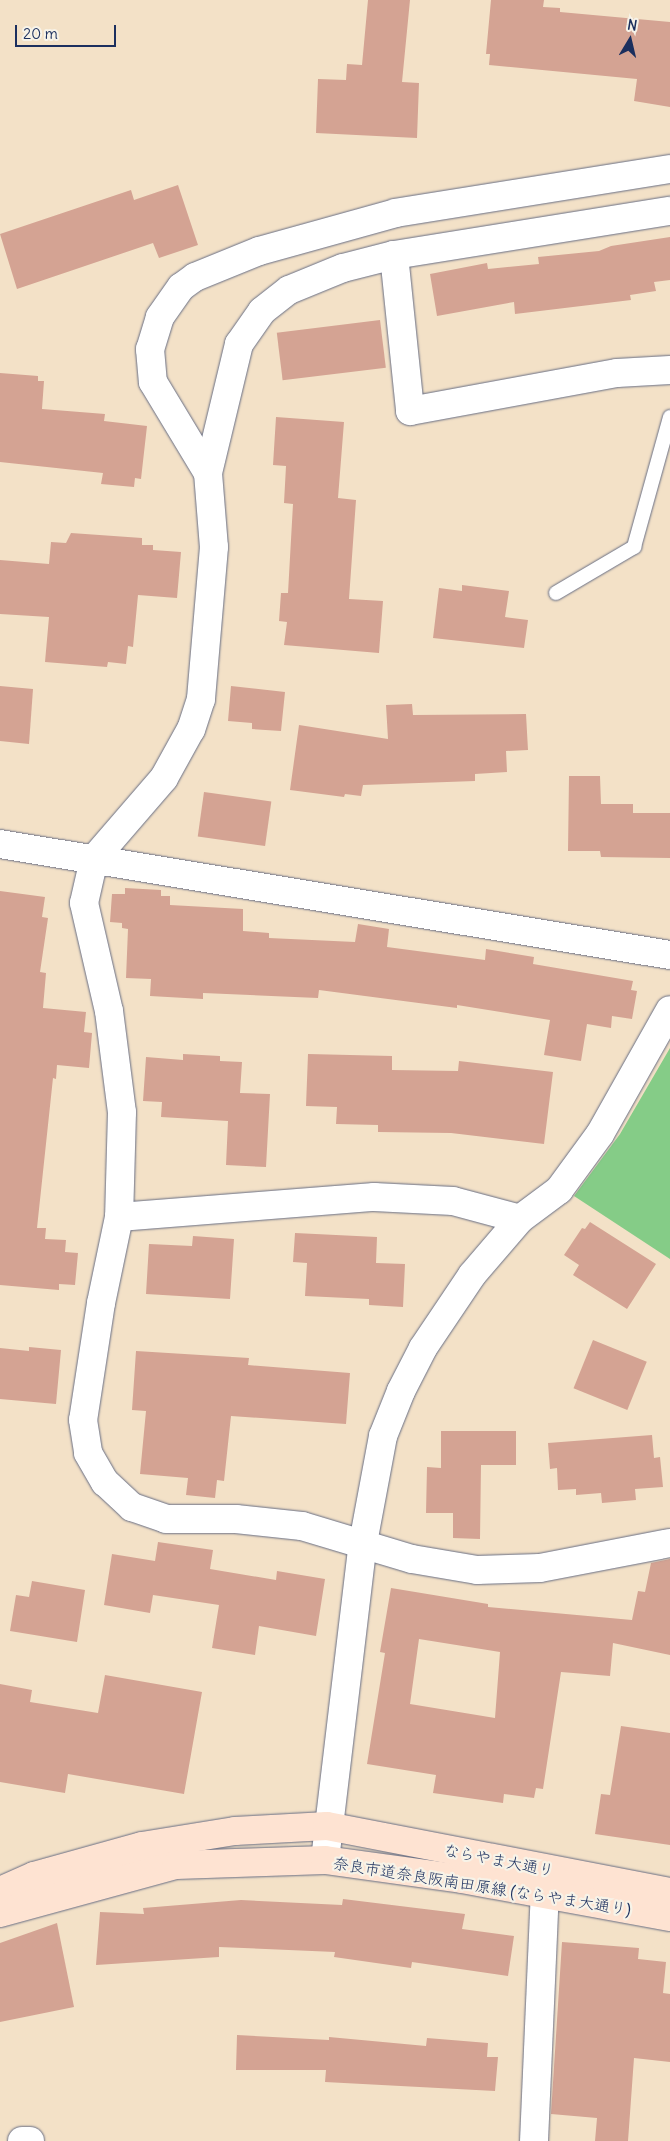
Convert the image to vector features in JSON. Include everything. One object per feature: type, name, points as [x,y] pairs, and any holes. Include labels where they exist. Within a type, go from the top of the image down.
[{"type":"street","points":[[208,473],[153,382],[150,365],[150,349],[160,317],[181,287],[195,277],[259,251],[396,213],[670,169]]},
{"type":"street","points":[[670,210],[394,255],[343,268],[289,290],[262,311],[239,344],[208,473],[214,547],[202,699],[180,752],[164,778],[94,859],[84,903],[108,1011],[122,1112],[119,1217],[101,1303],[83,1420],[88,1453],[104,1482],[132,1506],[166,1519],[269,1522],[302,1526],[444,1567],[509,1571],[540,1568],[670,1543]]},
{"type":"street","points":[[394,255],[410,411],[617,373],[670,370]]},
{"type":"street","points":[[0,844],[670,955]]},
{"type":"street","points":[[325,1860],[327,1826],[362,1542],[383,1436],[401,1391],[446,1310],[520,1219],[559,1190],[600,1134],[670,1010]]},
{"type":"street","points":[[119,1217],[374,1196],[453,1201],[520,1219]]},
{"type":"street","points":[[0,1891],[34,1876],[142,1846],[235,1831],[327,1826]]},
{"type":"street","name":"ならやま大通り","points":[[327,1826],[545,1881],[670,1892]]},
{"type":"street","name":"奈良市道奈良阪南田原線 (ならやま大通り)","points":[[0,1913],[176,1865],[325,1860],[545,1881],[670,1918]]},
{"type":"street","points":[[534,2141],[545,1881]]},
{"type":"street","points":[[22,2141],[30,2141]]},
{"type":"lane","points":[[556,593],[634,547],[670,417]]},
{"type":"green space","points":[[670,1048],[670,1259],[574,1196],[620,1134]]},
{"type":"building","points":[[368,0],[410,0],[402,82],[419,83],[417,138],[316,133],[318,79],[346,80],[347,64],[362,65]]},
{"type":"building","points":[[491,0],[544,0],[543,7],[560,8],[560,12],[670,22],[670,107],[634,101],[637,79],[489,65],[490,54],[486,54]]},
{"type":"building","points":[[178,185],[198,245],[159,258],[153,243],[17,289],[0,234],[131,190],[134,200]]},
{"type":"building","points":[[670,237],[670,280],[654,282],[656,291],[630,295],[631,300],[515,314],[514,302],[437,316],[430,274],[487,263],[488,269],[539,264],[538,257],[599,251],[611,246]]},
{"type":"building","points":[[380,320],[386,368],[283,380],[277,333]]},
{"type":"building","points":[[0,373],[38,376],[38,381],[44,381],[42,409],[105,414],[104,421],[147,426],[141,479],[135,478],[134,487],[101,484],[103,473],[0,462]]},
{"type":"building","points":[[276,417],[344,422],[338,498],[356,500],[349,599],[383,601],[379,653],[284,645],[287,622],[279,621],[281,593],[288,593],[293,504],[284,503],[286,466],[273,465]]},
{"type":"building","points":[[71,533],[142,538],[142,545],[153,545],[153,550],[181,552],[177,598],[138,595],[133,647],[128,646],[126,664],[108,662],[107,667],[45,662],[49,617],[0,614],[0,560],[49,564],[51,542],[66,543]]},
{"type":"building","points":[[462,585],[509,591],[505,617],[528,620],[524,648],[433,638],[439,588],[462,591]]},
{"type":"building","points":[[0,686],[33,689],[29,744],[0,741]]},
{"type":"building","points":[[231,686],[285,692],[281,731],[252,729],[252,723],[228,721]]},
{"type":"building","points":[[412,704],[413,715],[526,714],[528,750],[506,751],[507,772],[475,774],[475,781],[363,785],[361,796],[345,794],[344,797],[290,790],[299,725],[388,739],[386,705]]},
{"type":"building","points":[[569,776],[600,776],[601,804],[633,804],[633,813],[670,813],[670,858],[601,857],[600,851],[568,851]]},
{"type":"building","points":[[204,792],[271,801],[265,846],[198,837]]},
{"type":"building","points":[[125,888],[161,890],[161,896],[170,896],[170,905],[243,909],[243,931],[269,933],[269,938],[355,942],[358,924],[389,929],[387,947],[485,960],[486,949],[534,957],[533,964],[633,981],[631,990],[637,991],[632,1019],[612,1016],[611,1028],[587,1024],[581,1061],[544,1055],[550,1020],[457,1005],[457,1008],[319,990],[318,998],[203,993],[203,999],[150,996],[151,979],[126,978],[128,929],[122,928],[122,923],[110,922],[112,894],[125,894]]},
{"type":"building","points":[[0,891],[45,897],[42,917],[48,918],[40,972],[46,973],[43,1008],[86,1012],[84,1032],[92,1033],[89,1068],[57,1065],[56,1079],[53,1078],[37,1228],[46,1228],[45,1239],[66,1240],[65,1252],[78,1253],[75,1285],[59,1284],[59,1290],[0,1285]]},
{"type":"building","points":[[183,1054],[220,1056],[220,1061],[242,1062],[240,1093],[270,1094],[266,1167],[226,1165],[228,1121],[161,1117],[162,1102],[143,1101],[146,1057],[183,1060]]},
{"type":"building","points":[[308,1054],[392,1056],[392,1070],[458,1071],[459,1061],[553,1072],[544,1144],[451,1133],[378,1132],[378,1125],[336,1124],[337,1107],[306,1106]]},
{"type":"building","points":[[590,1222],[656,1264],[627,1309],[573,1275],[579,1265],[564,1255],[582,1228],[585,1229]]},
{"type":"building","points":[[295,1233],[377,1237],[376,1263],[405,1264],[403,1307],[369,1305],[369,1299],[305,1296],[307,1263],[293,1262]]},
{"type":"building","points":[[193,1236],[234,1239],[230,1299],[146,1294],[149,1244],[192,1246]]},
{"type":"building","points":[[593,1340],[647,1362],[627,1410],[574,1388]]},
{"type":"building","points":[[29,1347],[61,1350],[56,1404],[0,1399],[0,1348],[29,1351]]},
{"type":"building","points":[[136,1351],[249,1358],[248,1365],[350,1373],[346,1424],[231,1416],[224,1481],[217,1480],[215,1498],[186,1495],[188,1478],[140,1474],[146,1411],[132,1410]]},
{"type":"building","points":[[441,1431],[516,1431],[516,1465],[481,1465],[480,1539],[453,1538],[453,1513],[426,1513],[427,1467],[441,1468]]},
{"type":"building","points":[[652,1435],[654,1458],[660,1457],[663,1487],[635,1489],[636,1500],[602,1503],[601,1493],[576,1495],[576,1489],[558,1490],[557,1468],[550,1469],[548,1443]]},
{"type":"building","points":[[158,1542],[213,1550],[210,1569],[276,1580],[277,1571],[325,1579],[316,1636],[259,1626],[255,1655],[212,1648],[219,1605],[153,1595],[150,1613],[104,1605],[112,1554],[155,1561]]},
{"type":"building","points":[[670,1559],[670,1655],[613,1643],[610,1676],[561,1672],[543,1789],[536,1788],[534,1798],[504,1794],[503,1803],[433,1793],[436,1775],[367,1764],[385,1653],[380,1652],[391,1588],[488,1604],[488,1607],[632,1620],[638,1591],[645,1592],[651,1563]],"holes":[[[419,1639],[500,1652],[495,1718],[410,1704]]]},
{"type":"building","points":[[32,1581],[85,1590],[77,1642],[10,1631],[16,1595],[29,1597]]},
{"type":"building","points":[[105,1675],[202,1692],[184,1794],[68,1774],[65,1793],[0,1782],[0,1684],[32,1690],[30,1702],[98,1713]]},
{"type":"building","points":[[621,1726],[670,1733],[670,1845],[595,1834],[601,1794],[610,1795]]},
{"type":"building","points":[[343,1899],[465,1914],[462,1929],[514,1936],[508,1976],[412,1962],[411,1968],[334,1957],[335,1952],[219,1947],[219,1957],[96,1965],[100,1912],[144,1914],[143,1908],[241,1900],[342,1905]]},
{"type":"building","points":[[57,1923],[74,2007],[0,2022],[0,1943]]},
{"type":"building","points":[[562,1942],[639,1948],[638,1959],[666,1962],[663,1993],[670,1994],[670,2062],[634,2058],[628,2141],[595,2141],[597,2118],[551,2114]]},
{"type":"building","points":[[237,2035],[329,2040],[329,2037],[426,2046],[427,2038],[488,2043],[487,2057],[498,2057],[495,2091],[325,2082],[326,2070],[236,2070]]}]
